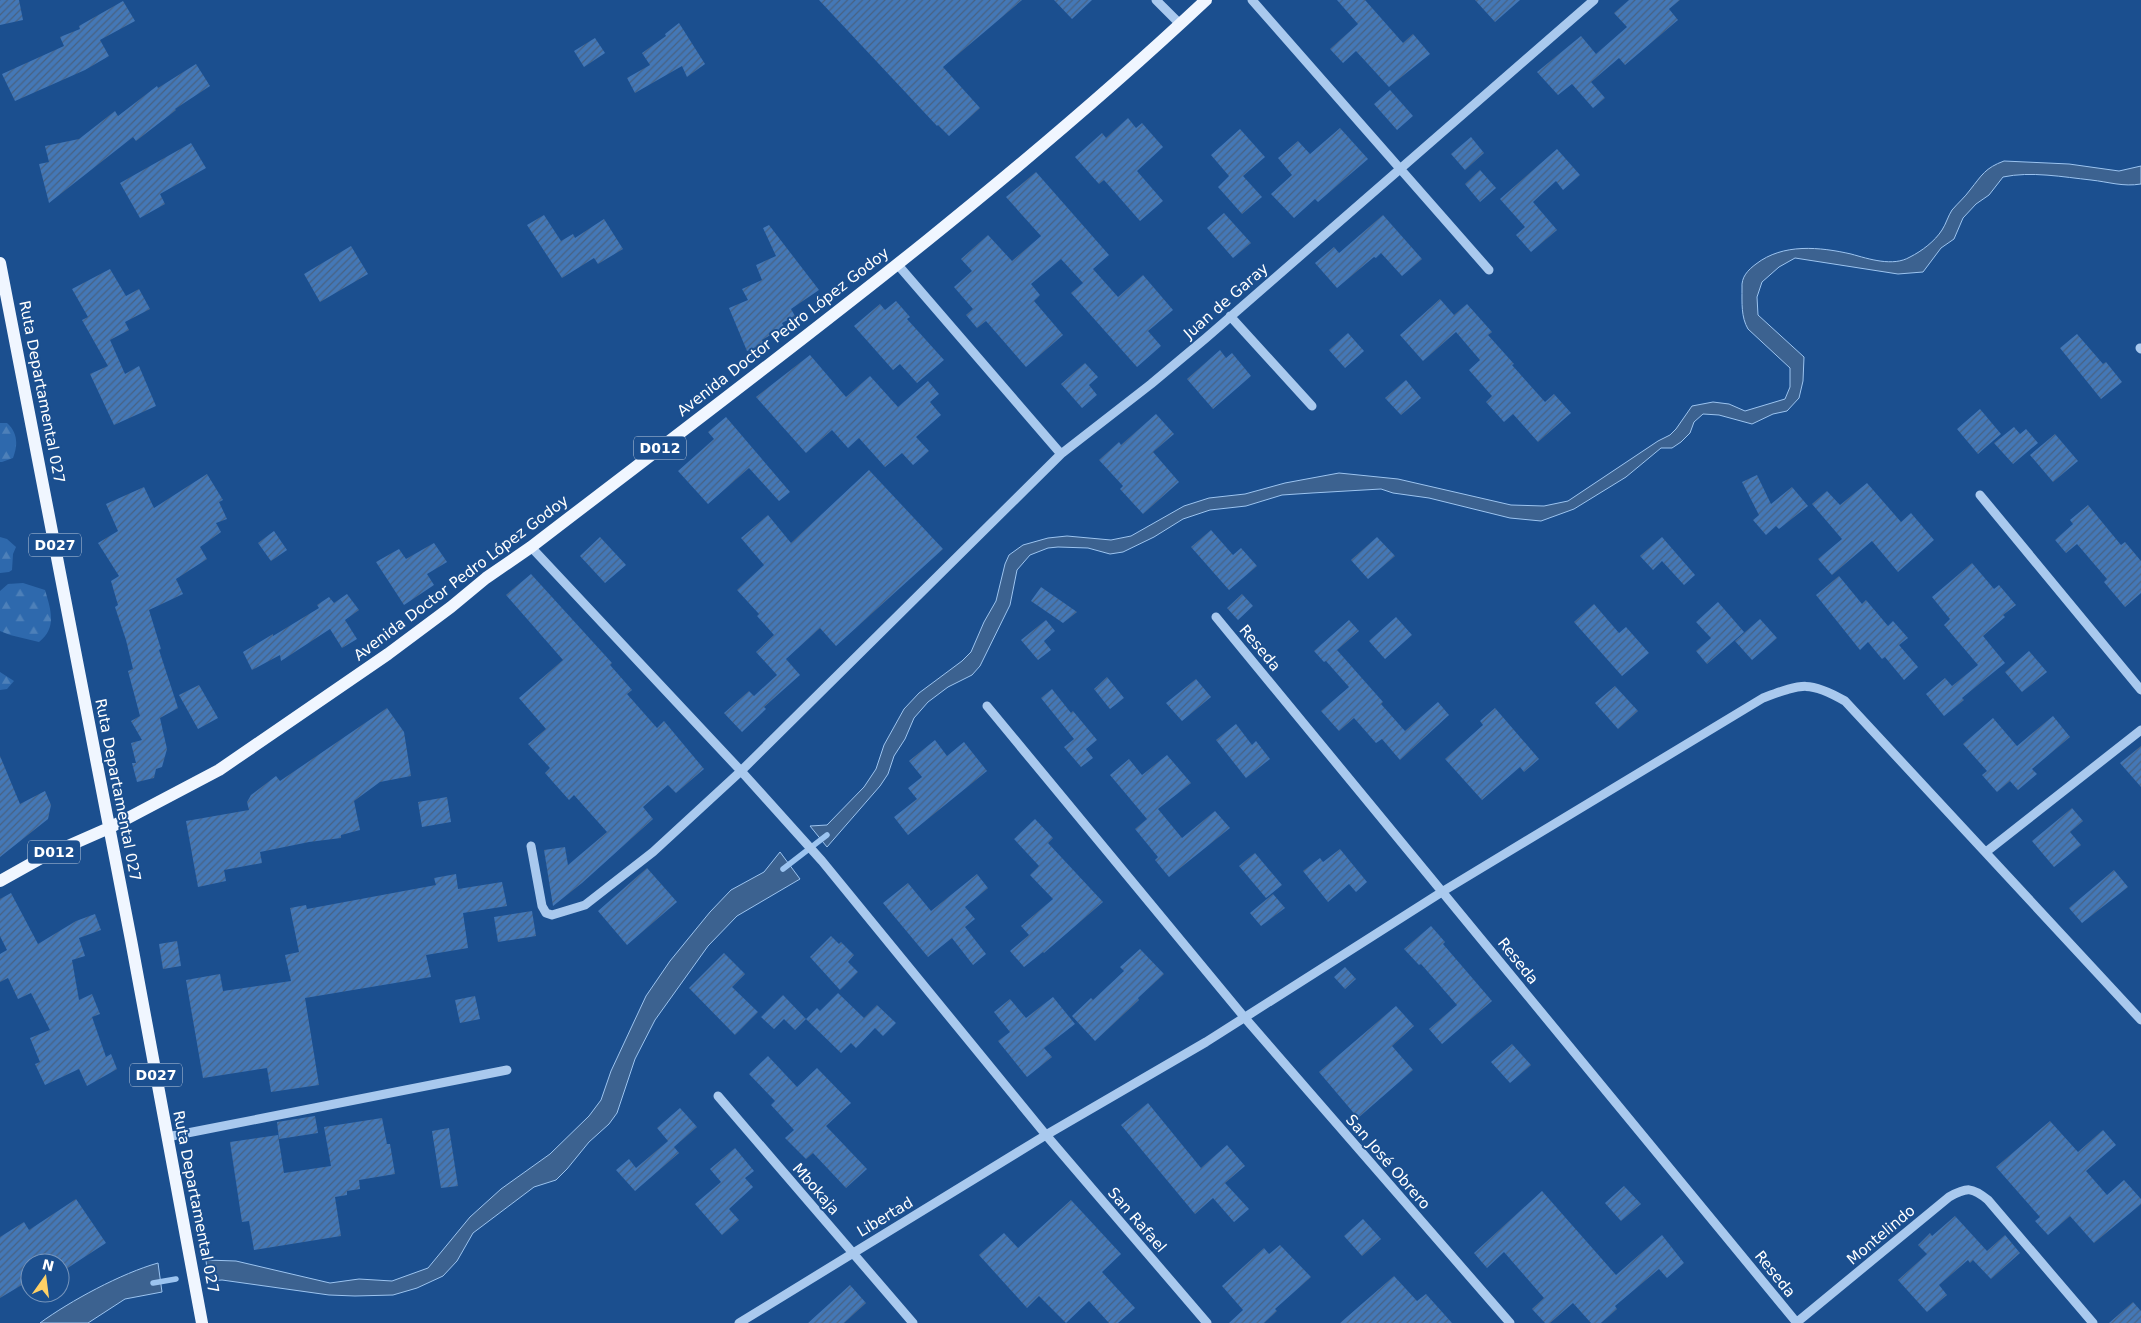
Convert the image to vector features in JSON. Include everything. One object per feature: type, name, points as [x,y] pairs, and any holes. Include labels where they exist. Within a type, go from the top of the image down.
[{"type":"main road","name":"Avenida Doctor Pedro López Godoy","points":[[109,828],[219,770],[388,654],[452,607],[486,578],[531,548],[898,265],[1081,113],[1206,0]]},
{"type":"main road","name":"Ruta Departamental 027","points":[[0,262],[202,1323]]},
{"type":"main road","name":"D012","points":[[0,881],[42,857],[109,828]]},
{"type":"street","points":[[1156,0],[1180,24]]},
{"type":"street","points":[[1252,0],[1489,270]]},
{"type":"street","name":"Juan de Garay","points":[[531,846],[542,906],[546,912],[552,915],[584,905],[653,852],[741,771],[1061,454],[1151,384],[1594,0]]},
{"type":"street","points":[[898,265],[1061,454]]},
{"type":"street","points":[[1230,316],[1312,406]]},
{"type":"street","points":[[1980,495],[2141,690]]},
{"type":"street","name":"San Rafael","points":[[531,548],[741,771],[822,861],[1046,1135],[1207,1323]]},
{"type":"street","name":"Reseda","points":[[1216,617],[1797,1323]]},
{"type":"street","name":"Libertad","points":[[739,1323],[1046,1135],[1245,1018],[1443,891],[1763,698],[1798,686],[1823,689],[1845,701],[2141,1020]]},
{"type":"street","name":"San José Obrero","points":[[987,706],[1245,1018],[1510,1323]]},
{"type":"street","points":[[1986,852],[2141,730]]},
{"type":"street","points":[[167,1137],[507,1070]]},
{"type":"street","name":"Mbokaja","points":[[718,1096],[913,1323]]},
{"type":"street","name":"Montelindo","points":[[1797,1323],[1949,1197],[1963,1189],[1976,1191],[1988,1200],[2093,1323]]},
{"type":"green space","points":[[0,423],[7,423],[11,427],[16,439],[13,458],[2,462],[0,462]]},
{"type":"green space","points":[[0,537],[7,539],[16,547],[13,554],[12,570],[9,572],[0,573]]},
{"type":"green space","points":[[23,583],[45,590],[47,597],[51,618],[50,625],[45,637],[39,642],[0,631],[0,591],[8,584]]},
{"type":"green space","points":[[0,672],[14,681],[7,689],[0,690]]},
{"type":"shaded area","points":[[2004,161],[2069,164],[2119,171],[2141,166],[2141,184],[2122,185],[2069,177],[2036,175],[2003,177],[1989,195],[1976,204],[1963,218],[1954,239],[1941,248],[1923,272],[1898,274],[1795,258],[1779,267],[1762,282],[1757,297],[1758,315],[1804,357],[1803,381],[1799,398],[1787,411],[1773,414],[1752,424],[1719,415],[1703,414],[1694,422],[1690,433],[1672,448],[1661,448],[1626,477],[1574,509],[1541,521],[1510,518],[1429,498],[1393,493],[1381,489],[1312,493],[1282,495],[1246,506],[1210,510],[1183,519],[1154,537],[1123,552],[1110,554],[1088,548],[1058,547],[1048,548],[1030,555],[1017,570],[1010,605],[980,666],[972,675],[948,687],[928,702],[914,718],[905,739],[894,756],[888,774],[880,786],[827,847],[810,826],[827,825],[864,787],[876,769],[884,745],[904,709],[919,693],[971,652],[984,622],[996,601],[1009,555],[1023,545],[1048,538],[1067,536],[1111,540],[1131,536],[1184,506],[1209,498],[1245,494],[1285,483],[1339,473],[1398,479],[1511,505],[1544,506],[1568,501],[1670,435],[1692,406],[1713,402],[1729,404],[1745,411],[1785,399],[1790,387],[1790,368],[1748,329],[1743,315],[1743,280],[1748,271],[1756,264],[1778,253],[1802,248],[1827,250],[1889,262],[1903,260],[1919,252],[1932,242],[1942,230],[1952,210],[1981,176],[1992,166]]},
{"type":"shaded area","points":[[780,852],[800,879],[737,916],[708,946],[655,1020],[635,1059],[617,1113],[609,1124],[589,1142],[556,1180],[534,1187],[473,1233],[457,1261],[443,1276],[417,1288],[393,1295],[355,1296],[329,1295],[222,1280],[208,1281],[206,1260],[236,1261],[330,1283],[359,1279],[392,1281],[428,1268],[470,1217],[501,1189],[550,1154],[589,1116],[601,1100],[611,1071],[646,996],[670,961],[710,912],[731,890],[764,872]]},
{"type":"shaded area","points":[[158,1263],[162,1292],[125,1299],[88,1323],[40,1323],[97,1288]]},
{"type":"building","points":[[0,0],[19,0],[23,20],[0,25]]},
{"type":"building","points":[[819,0],[1022,0],[943,67],[980,108],[949,136],[937,126]]},
{"type":"building","points":[[1054,0],[1092,0],[1072,19]]},
{"type":"building","points":[[1337,0],[1365,0],[1403,43],[1413,34],[1430,54],[1389,87],[1356,51],[1343,63],[1330,49],[1358,24]]},
{"type":"building","points":[[1475,0],[1520,0],[1495,22]]},
{"type":"building","points":[[1629,0],[1680,0],[1669,9],[1678,20],[1625,65],[1619,58],[1591,82],[1605,98],[1593,108],[1572,84],[1558,95],[1537,72],[1581,36],[1596,54],[1627,27],[1614,13]]},
{"type":"building","points":[[123,1],[135,21],[100,40],[109,56],[85,70],[15,101],[2,74],[64,46],[60,37],[80,29],[79,26]]},
{"type":"building","points":[[679,23],[705,64],[687,77],[682,66],[635,93],[627,78],[650,65],[642,53],[666,36],[665,34]]},
{"type":"building","points":[[595,38],[605,53],[584,67],[574,51]]},
{"type":"building","points":[[196,64],[210,86],[175,109],[136,141],[133,137],[49,203],[39,164],[49,162],[45,146],[79,139],[115,111],[118,116],[157,86],[158,88]]},
{"type":"building","points":[[1390,90],[1413,116],[1397,130],[1374,104]]},
{"type":"building","points":[[1128,118],[1136,128],[1142,123],[1163,147],[1137,171],[1163,201],[1140,221],[1104,180],[1099,184],[1075,157],[1102,133],[1106,138]]},
{"type":"building","points":[[1340,128],[1368,159],[1318,202],[1315,199],[1294,218],[1271,194],[1292,175],[1278,158],[1298,141],[1310,154]]},
{"type":"building","points":[[1240,129],[1265,157],[1243,176],[1262,197],[1242,214],[1218,187],[1229,176],[1211,155]]},
{"type":"building","points":[[1471,137],[1484,153],[1465,170],[1451,154]]},
{"type":"building","points":[[191,143],[206,168],[160,194],[165,204],[140,218],[120,183]]},
{"type":"building","points":[[1557,149],[1580,175],[1563,190],[1556,181],[1533,202],[1557,230],[1531,252],[1516,235],[1525,227],[1500,199]]},
{"type":"building","points":[[1480,170],[1496,188],[1480,202],[1465,184]]},
{"type":"building","points":[[1036,172],[1109,255],[1093,269],[1118,297],[1143,275],[1173,310],[1148,331],[1161,346],[1137,367],[1071,293],[1083,283],[1061,259],[1031,284],[1040,295],[1034,301],[1063,335],[1026,367],[986,321],[977,328],[966,315],[973,309],[954,287],[972,271],[961,259],[988,235],[1012,261],[1041,236],[1006,197]]},
{"type":"building","points":[[1224,213],[1251,243],[1233,258],[1207,228]]},
{"type":"building","points":[[544,215],[561,241],[573,234],[575,238],[604,219],[623,249],[598,264],[594,258],[562,278],[527,225]]},
{"type":"building","points":[[1383,215],[1422,259],[1402,276],[1381,253],[1337,288],[1315,263],[1334,247],[1339,253]]},
{"type":"building","points":[[769,225],[819,290],[791,309],[795,316],[782,323],[784,327],[762,340],[764,344],[747,351],[729,308],[748,300],[742,289],[762,280],[756,265],[776,256],[763,228]]},
{"type":"building","points":[[351,246],[368,274],[320,302],[304,274]]},
{"type":"building","points":[[110,269],[126,296],[139,289],[150,309],[125,322],[129,330],[110,340],[125,374],[139,366],[156,406],[114,425],[90,374],[108,366],[82,320],[88,317],[72,289]]},
{"type":"building","points":[[1440,299],[1454,315],[1467,304],[1492,332],[1488,335],[1545,402],[1554,394],[1571,413],[1538,442],[1513,414],[1504,422],[1486,402],[1492,396],[1469,370],[1480,360],[1456,332],[1423,361],[1400,335]]},
{"type":"building","points":[[896,301],[910,317],[907,319],[944,360],[917,383],[900,364],[893,370],[854,326],[880,304],[885,310]]},
{"type":"building","points":[[1348,333],[1364,351],[1345,368],[1329,350]]},
{"type":"building","points":[[2077,334],[2103,364],[2106,362],[2122,382],[2101,399],[2060,348]]},
{"type":"building","points":[[1220,350],[1226,358],[1232,353],[1251,376],[1213,409],[1187,379]]},
{"type":"building","points":[[810,355],[846,397],[870,376],[898,407],[928,381],[939,394],[930,402],[941,415],[916,437],[929,451],[913,465],[902,453],[885,467],[859,438],[848,448],[832,430],[806,453],[756,397]]},
{"type":"building","points":[[1085,363],[1098,377],[1089,385],[1097,395],[1082,408],[1061,384]]},
{"type":"building","points":[[1406,380],[1421,398],[1401,415],[1385,398]]},
{"type":"building","points":[[1980,409],[2001,434],[1978,454],[1957,429]]},
{"type":"building","points":[[1156,414],[1174,434],[1153,452],[1179,482],[1143,514],[1120,489],[1123,486],[1099,460],[1119,442],[1121,445]]},
{"type":"building","points":[[726,417],[790,492],[779,501],[749,468],[708,504],[678,471],[714,439],[708,432]]},
{"type":"building","points":[[2014,427],[2020,434],[2026,429],[2038,443],[2013,464],[1994,443]]},
{"type":"building","points":[[2055,434],[2078,461],[2053,482],[2030,455]]},
{"type":"building","points":[[869,470],[943,549],[836,646],[820,628],[786,659],[800,675],[764,707],[766,709],[742,732],[724,713],[749,691],[754,696],[777,675],[756,652],[774,635],[757,616],[759,614],[737,590],[764,565],[741,538],[768,515],[791,543]]},
{"type":"building","points":[[207,474],[223,500],[219,502],[227,519],[216,523],[221,532],[200,547],[207,559],[176,579],[183,594],[149,610],[161,649],[159,650],[178,708],[160,718],[167,749],[162,767],[156,769],[154,778],[137,782],[132,763],[136,763],[131,743],[142,740],[131,721],[140,716],[128,671],[133,669],[115,607],[118,605],[111,581],[119,576],[98,543],[118,531],[106,504],[144,487],[154,508]]},
{"type":"building","points":[[1757,475],[1771,504],[1792,487],[1808,506],[1779,529],[1776,526],[1766,535],[1753,520],[1759,515],[1742,482]]},
{"type":"building","points":[[1867,483],[1901,522],[1911,513],[1934,540],[1898,572],[1872,541],[1832,575],[1818,559],[1842,539],[1812,504],[1827,491],[1840,505]]},
{"type":"building","points":[[2088,505],[2121,545],[2125,542],[2141,561],[2141,593],[2125,607],[2104,582],[2107,579],[2077,544],[2066,553],[2055,540],[2073,524],[2070,520]]},
{"type":"building","points":[[1211,530],[1233,555],[1241,548],[1257,566],[1229,590],[1191,547]]},
{"type":"building","points":[[274,531],[287,550],[271,561],[258,543]]},
{"type":"building","points":[[600,537],[626,565],[605,583],[580,556]]},
{"type":"building","points":[[1377,537],[1395,556],[1368,579],[1351,560]]},
{"type":"building","points":[[1662,537],[1695,575],[1684,585],[1662,561],[1653,570],[1640,556]]},
{"type":"building","points":[[434,543],[447,562],[427,574],[434,585],[404,605],[376,562],[399,549],[406,559]]},
{"type":"building","points":[[1972,563],[1994,589],[1999,585],[2016,605],[2003,615],[2005,617],[1983,636],[2005,663],[1962,698],[1964,700],[1944,716],[1926,694],[1945,678],[1952,686],[1978,665],[1944,625],[1950,619],[1932,597]]},
{"type":"building","points":[[531,574],[612,663],[610,665],[632,690],[627,694],[657,728],[664,721],[704,769],[676,793],[668,785],[643,807],[653,819],[582,883],[553,906],[544,850],[565,847],[568,865],[607,832],[574,795],[569,800],[545,773],[550,768],[528,744],[546,729],[519,698],[563,660],[506,595]]},
{"type":"building","points":[[1839,576],[1862,604],[1866,600],[1888,626],[1893,621],[1908,638],[1899,645],[1918,667],[1904,680],[1885,657],[1882,659],[1868,642],[1860,650],[1816,595]]},
{"type":"building","points":[[1041,587],[1077,612],[1063,623],[1031,601]]},
{"type":"building","points":[[347,594],[359,610],[345,620],[357,639],[342,648],[330,629],[281,661],[280,655],[252,670],[243,652],[319,608],[317,605],[329,597],[334,603]]},
{"type":"building","points":[[1242,594],[1253,606],[1238,620],[1227,608]]},
{"type":"building","points":[[1718,602],[1744,632],[1707,664],[1696,651],[1711,638],[1696,622]]},
{"type":"building","points":[[1594,604],[1619,633],[1626,627],[1649,653],[1622,676],[1574,622]]},
{"type":"building","points":[[1396,617],[1412,635],[1385,659],[1369,641]]},
{"type":"building","points":[[1760,619],[1777,638],[1752,660],[1735,641]]},
{"type":"building","points":[[1046,620],[1055,631],[1044,641],[1051,650],[1038,660],[1021,640]]},
{"type":"building","points":[[1349,620],[1359,631],[1337,650],[1383,702],[1381,704],[1405,731],[1438,702],[1449,715],[1400,760],[1382,739],[1376,743],[1354,718],[1339,731],[1321,711],[1349,687],[1326,661],[1324,662],[1314,651]]},
{"type":"building","points":[[2029,651],[2047,672],[2022,692],[2005,672]]},
{"type":"building","points":[[1107,677],[1124,698],[1110,709],[1094,689]]},
{"type":"building","points":[[1196,679],[1211,697],[1182,721],[1166,703]]},
{"type":"building","points":[[199,685],[218,718],[198,729],[179,695]]},
{"type":"building","points":[[1615,686],[1638,711],[1618,729],[1595,703]]},
{"type":"building","points":[[1052,689],[1071,713],[1073,711],[1097,740],[1086,749],[1093,758],[1081,767],[1064,747],[1074,739],[1041,698]]},
{"type":"building","points":[[387,708],[404,732],[411,776],[380,782],[354,801],[360,830],[341,835],[341,838],[309,842],[260,852],[262,863],[224,870],[226,881],[198,887],[186,821],[249,810],[247,802],[251,795],[276,776],[280,781]]},
{"type":"building","points":[[1495,708],[1539,759],[1524,772],[1520,767],[1482,800],[1445,759],[1483,725],[1480,721]]},
{"type":"building","points":[[2053,716],[2070,737],[2032,769],[2037,774],[2018,790],[2010,781],[1997,792],[1982,775],[1987,771],[1963,744],[1993,718],[2017,746]]},
{"type":"building","points":[[1236,724],[1252,745],[1256,741],[1270,759],[1246,778],[1216,740]]},
{"type":"building","points":[[935,740],[947,756],[964,742],[987,771],[908,835],[894,817],[917,799],[908,788],[922,777],[909,761]]},
{"type":"building","points":[[2141,746],[2141,787],[2120,763]]},
{"type":"building","points":[[1167,755],[1191,783],[1158,809],[1182,838],[1215,811],[1230,828],[1169,877],[1155,860],[1158,857],[1135,829],[1147,819],[1110,775],[1129,759],[1142,775]]},
{"type":"building","points":[[0,756],[20,804],[45,791],[51,805],[48,819],[0,857]]},
{"type":"building","points":[[447,797],[451,822],[422,827],[418,802]]},
{"type":"building","points":[[2072,808],[2083,821],[2070,832],[2081,845],[2054,867],[2032,841]]},
{"type":"building","points":[[1035,819],[1053,838],[1048,843],[1103,902],[1044,953],[1024,967],[1010,951],[1029,935],[1021,926],[1053,899],[1030,875],[1039,866],[1014,839]]},
{"type":"building","points":[[1340,849],[1367,882],[1356,892],[1349,884],[1328,902],[1303,871],[1320,858],[1323,862]]},
{"type":"building","points":[[1255,853],[1282,885],[1266,898],[1239,866]]},
{"type":"building","points":[[647,868],[677,902],[627,945],[598,911]]},
{"type":"building","points":[[2114,870],[2128,887],[2082,923],[2069,908]]},
{"type":"building","points":[[456,874],[458,889],[502,882],[507,906],[463,913],[468,948],[426,955],[431,977],[305,998],[319,1085],[271,1092],[267,1068],[203,1078],[186,980],[220,974],[223,991],[291,981],[285,955],[299,952],[290,908],[306,905],[307,909],[436,885],[434,878]]},
{"type":"building","points":[[977,874],[988,888],[965,907],[975,919],[965,927],[986,954],[973,965],[952,938],[928,957],[883,903],[908,883],[931,911]]},
{"type":"building","points":[[11,893],[38,944],[76,921],[95,914],[101,930],[79,938],[85,956],[72,960],[79,1000],[92,994],[100,1014],[92,1017],[106,1057],[111,1054],[117,1069],[87,1086],[79,1069],[45,1085],[35,1064],[40,1062],[30,1038],[50,1030],[31,993],[18,999],[8,978],[0,982],[0,954],[7,950],[0,936],[0,899]]},
{"type":"building","points":[[1273,894],[1285,908],[1261,926],[1250,913]]},
{"type":"building","points":[[532,911],[536,936],[498,942],[494,917]]},
{"type":"building","points":[[1431,926],[1445,942],[1443,944],[1492,1001],[1442,1044],[1429,1029],[1457,1005],[1421,964],[1419,965],[1404,949]]},
{"type":"building","points":[[831,936],[839,944],[841,942],[854,955],[848,962],[858,972],[840,990],[810,957]]},
{"type":"building","points":[[177,941],[181,966],[163,969],[159,944]]},
{"type":"building","points":[[1140,949],[1164,974],[1095,1041],[1072,1016],[1091,998],[1093,1000],[1124,971],[1120,967]]},
{"type":"building","points":[[724,953],[745,974],[732,987],[758,1012],[735,1035],[689,988]]},
{"type":"building","points":[[1345,967],[1356,979],[1345,989],[1334,977]]},
{"type":"building","points":[[838,993],[864,1018],[877,1005],[896,1023],[883,1036],[875,1028],[856,1048],[851,1043],[841,1053],[806,1019],[817,1008],[820,1011]]},
{"type":"building","points":[[783,995],[806,1019],[795,1030],[784,1019],[774,1029],[761,1017]]},
{"type":"building","points":[[475,996],[480,1019],[460,1023],[455,1000]]},
{"type":"building","points":[[1053,997],[1075,1024],[1044,1048],[1052,1057],[1027,1077],[998,1041],[1010,1032],[994,1012],[1010,999],[1026,1018]]},
{"type":"building","points":[[1396,1006],[1414,1026],[1392,1046],[1413,1070],[1358,1118],[1319,1072]]},
{"type":"building","points":[[1512,1044],[1531,1065],[1510,1083],[1491,1062]]},
{"type":"building","points":[[768,1056],[797,1087],[817,1068],[851,1103],[826,1126],[867,1169],[846,1188],[813,1153],[806,1159],[785,1138],[794,1130],[771,1105],[775,1101],[749,1074]]},
{"type":"building","points":[[1148,1103],[1201,1168],[1227,1145],[1245,1166],[1225,1183],[1249,1209],[1234,1222],[1213,1198],[1195,1214],[1121,1125]]},
{"type":"building","points":[[680,1108],[697,1127],[674,1147],[679,1153],[635,1191],[616,1170],[629,1159],[636,1168],[668,1141],[657,1128]]},
{"type":"building","points":[[315,1116],[318,1133],[279,1139],[277,1122]]},
{"type":"building","points":[[382,1118],[387,1144],[390,1144],[395,1174],[359,1180],[360,1189],[347,1191],[347,1195],[335,1197],[341,1236],[254,1250],[249,1221],[242,1222],[230,1142],[278,1135],[284,1173],[331,1166],[324,1127]]},
{"type":"building","points":[[2050,1121],[2078,1152],[2103,1130],[2116,1145],[2086,1171],[2107,1195],[2124,1180],[2141,1199],[2141,1204],[2094,1243],[2070,1216],[2048,1235],[2035,1221],[2040,1217],[1996,1167]]},
{"type":"building","points":[[449,1128],[458,1186],[441,1188],[432,1131]]},
{"type":"building","points":[[735,1148],[754,1171],[745,1178],[753,1187],[729,1209],[739,1220],[722,1235],[695,1204],[721,1182],[710,1169]]},
{"type":"building","points":[[1624,1186],[1641,1204],[1621,1221],[1605,1203]]},
{"type":"building","points":[[1542,1191],[1616,1275],[1662,1235],[1684,1263],[1667,1278],[1659,1269],[1615,1306],[1617,1309],[1601,1323],[1591,1323],[1573,1303],[1550,1323],[1545,1323],[1532,1309],[1544,1298],[1504,1252],[1487,1268],[1474,1253]]},
{"type":"building","points":[[76,1199],[106,1243],[70,1266],[70,1253],[20,1253],[20,1286],[0,1298],[0,1237],[24,1222],[29,1230]]},
{"type":"building","points":[[1071,1200],[1121,1254],[1102,1272],[1135,1308],[1118,1323],[1109,1323],[1089,1301],[1066,1323],[1039,1296],[1027,1308],[979,1255],[1004,1233],[1018,1248]]},
{"type":"building","points":[[1955,1216],[1987,1251],[2005,1235],[2020,1253],[1991,1279],[1973,1260],[1970,1263],[1968,1260],[1939,1285],[1947,1295],[1927,1312],[1898,1280],[1927,1254],[1918,1245],[1930,1233],[1932,1236]]},
{"type":"building","points":[[1363,1219],[1381,1239],[1362,1256],[1344,1236]]},
{"type":"building","points":[[1280,1245],[1311,1277],[1275,1309],[1277,1311],[1264,1323],[1229,1323],[1243,1310],[1222,1286],[1264,1248],[1269,1254]]},
{"type":"building","points":[[1394,1276],[1417,1301],[1426,1294],[1452,1323],[1340,1323]]},
{"type":"building","points":[[850,1285],[866,1303],[844,1323],[808,1323]]},
{"type":"building","points":[[2133,1302],[2141,1311],[2141,1323],[2109,1323]]},
{"type":"waterway","points":[[783,869],[827,835]]},
{"type":"waterway","points":[[153,1283],[176,1279]]}]
